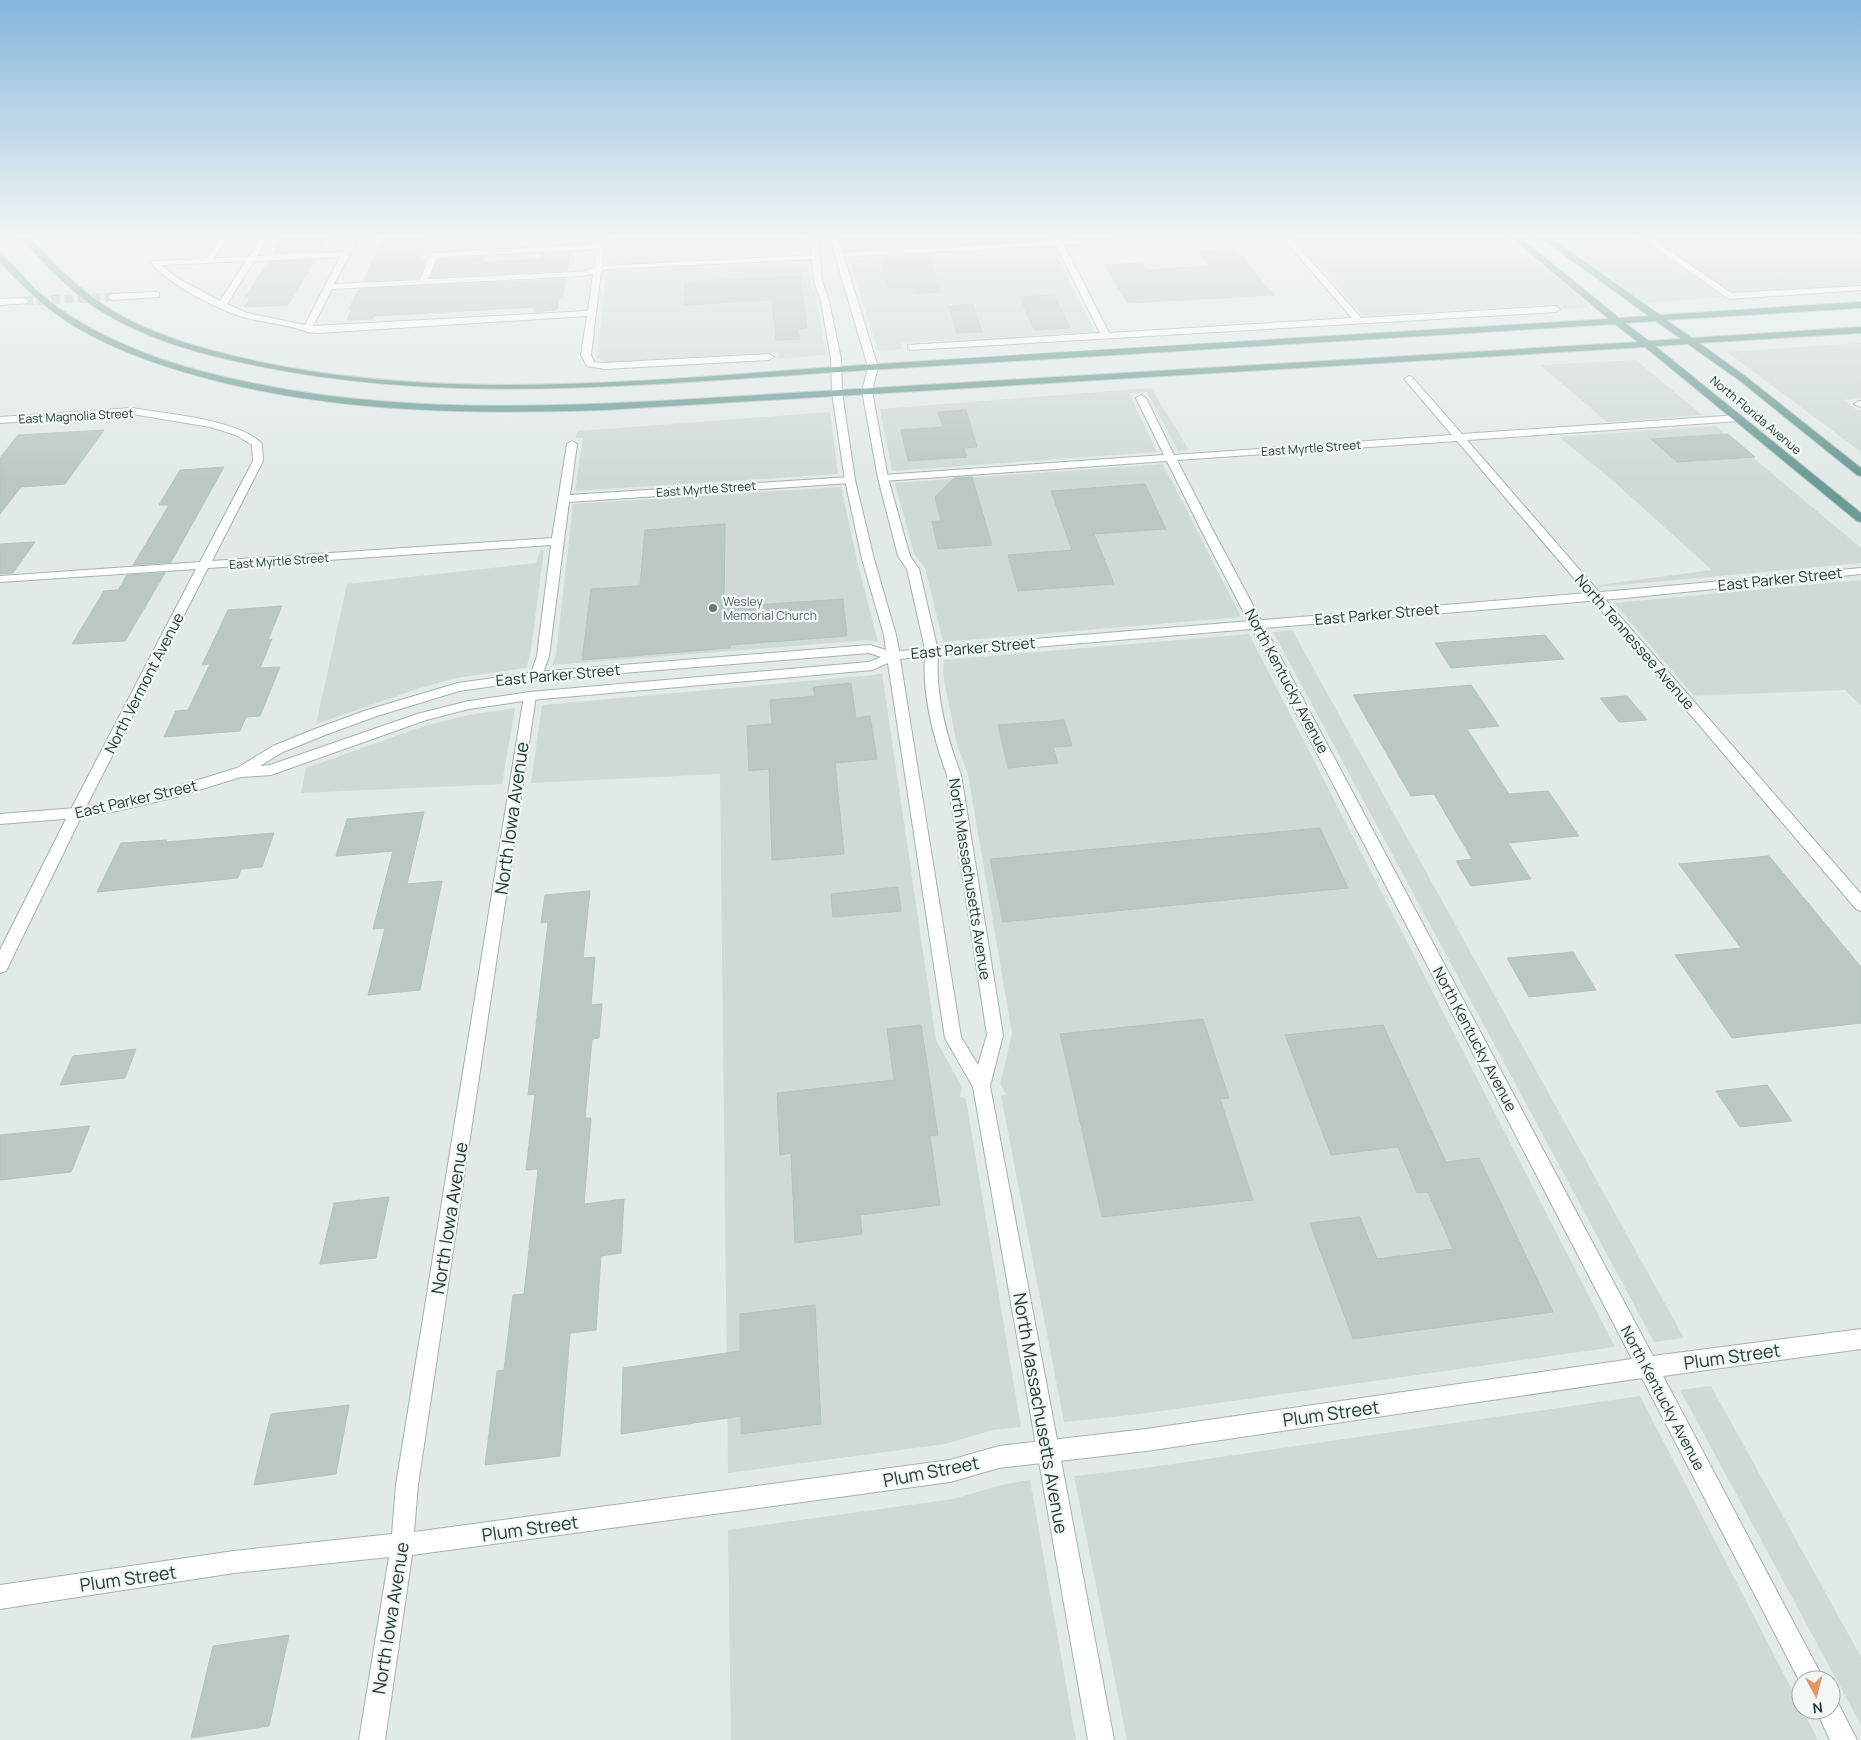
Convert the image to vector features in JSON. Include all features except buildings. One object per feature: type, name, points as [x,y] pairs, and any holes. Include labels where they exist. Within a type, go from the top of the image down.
[{"type":"main road","points":[[70,319],[91,333],[163,362],[257,386],[310,396],[411,406],[522,409],[614,406],[837,393],[1861,330]]},
{"type":"main road","points":[[124,319],[174,341],[214,354],[310,373],[367,381],[422,385],[538,388],[598,386],[835,369],[1646,319]]},
{"type":"main road","name":"North Florida Avenue","points":[[1615,319],[1861,519]]},
{"type":"main road","name":"North Florida Avenue","points":[[1660,319],[1780,407],[1861,473]]},
{"type":"street","points":[[265,319],[307,328],[335,329],[492,319]]},
{"type":"street","points":[[307,328],[312,319]]},
{"type":"street","points":[[591,319],[586,355],[590,364],[604,366],[769,357]]},
{"type":"street","name":"North Massachusetts Avenue","points":[[828,319],[836,359],[837,393],[850,480],[868,559],[890,635],[953,1038],[981,1086],[1101,1740]]},
{"type":"street","points":[[859,319],[873,367]]},
{"type":"street","points":[[1098,319],[1106,336]]},
{"type":"street","points":[[910,347],[1372,319]]},
{"type":"street","name":"North Massachusetts Avenue","points":[[873,367],[867,391],[883,478],[904,556],[913,569],[932,652],[930,675],[944,748],[954,775],[995,1035],[981,1086]]},
{"type":"street","name":"North Tennessee Avenue","points":[[1409,379],[1861,905]]},
{"type":"street","name":"North Kentucky Avenue","points":[[1140,398],[1807,1670]]},
{"type":"street","name":"East Magnolia Street","points":[[0,420],[132,411],[211,424]]},
{"type":"street","name":"East Myrtle Street","points":[[883,478],[1738,418]]},
{"type":"street","name":"North Vermont Avenue","points":[[0,966],[76,813],[258,461],[257,444],[240,433],[211,424]]},
{"type":"street","points":[[536,676],[543,656],[557,541],[572,444]]},
{"type":"street","name":"East Myrtle Street","points":[[563,499],[850,480]]},
{"type":"street","name":"East Myrtle Street","points":[[0,579],[557,541]]},
{"type":"street","name":"East Parker Street","points":[[0,819],[76,813],[176,792],[240,772],[271,770],[422,717],[469,705],[530,696],[872,666],[892,656],[932,652],[1595,596],[1861,571]]},
{"type":"street","name":"East Parker Street","points":[[240,772],[278,749],[372,712],[458,687],[536,676],[870,649],[892,656]]},
{"type":"street","name":"North Iowa Avenue","points":[[372,1740],[402,1544],[407,1485],[530,696]]},
{"type":"street","name":"Plum Street","points":[[0,1597],[234,1562],[443,1540],[950,1471],[999,1456],[1146,1440],[1861,1339]]},
{"type":"street","points":[[1833,1720],[1844,1740]]},
{"type":"shaded area","points":[[601,319],[820,319],[826,355],[779,359],[778,352],[607,362],[597,358]]},
{"type":"shaded area","points":[[868,319],[1089,319],[1095,332],[901,343],[902,349],[878,351]]},
{"type":"shaded area","points":[[1861,343],[1861,398],[1843,400],[1857,410],[1861,410],[1861,452],[1727,352]]},
{"type":"shaded area","points":[[1636,360],[1702,415],[1607,422],[1540,365]]},
{"type":"shaded area","points":[[1151,388],[1189,450],[1178,451],[1147,392],[1129,393],[1157,452],[892,471],[880,409]]},
{"type":"shaded area","points":[[830,412],[838,474],[575,491],[583,438],[575,438],[578,431]]},
{"type":"shaded area","points":[[1715,426],[1861,548],[1861,563],[1599,587],[1598,585],[1712,570],[1611,479],[1559,437]]},
{"type":"shaded area","points":[[1163,464],[1241,617],[943,642],[925,568],[914,554],[895,483]]},
{"type":"shaded area","points":[[841,487],[878,642],[869,640],[552,665],[556,655],[573,504]]},
{"type":"shaded area","points":[[540,550],[544,550],[530,656],[526,668],[456,678],[414,690],[316,724],[347,584],[536,563]]},
{"type":"shaded area","points":[[1861,580],[1861,706],[1845,690],[1694,696],[1614,603]]},
{"type":"shaded area","points":[[1292,630],[1684,1338],[1654,1342],[1273,632]]},
{"type":"shaded area","points":[[1249,634],[1615,1347],[1140,1414],[1064,1422],[1001,1096],[1006,1094],[1000,1084],[1012,1034],[968,774],[957,745],[943,675],[944,660]]},
{"type":"shaded area","points":[[882,673],[936,1040],[962,1087],[960,1097],[966,1099],[1021,1427],[993,1430],[945,1444],[728,1473],[720,774],[531,783],[542,705]]},
{"type":"shaded area","points":[[515,708],[502,784],[301,793],[306,768],[424,726],[469,715]]},
{"type":"shaded area","points":[[1711,1386],[1861,1657],[1861,1725],[1841,1688],[1841,1670],[1831,1670],[1680,1390]]},
{"type":"shaded area","points":[[1640,1396],[1791,1688],[1791,1720],[1808,1720],[1818,1740],[1127,1740],[1074,1476],[1152,1467]]},
{"type":"shaded area","points":[[1030,1480],[1076,1740],[731,1740],[728,1530],[953,1499],[1005,1484]]},
{"type":"place","name":"Wesley Memorial Church","points":[[713,608]]}]
